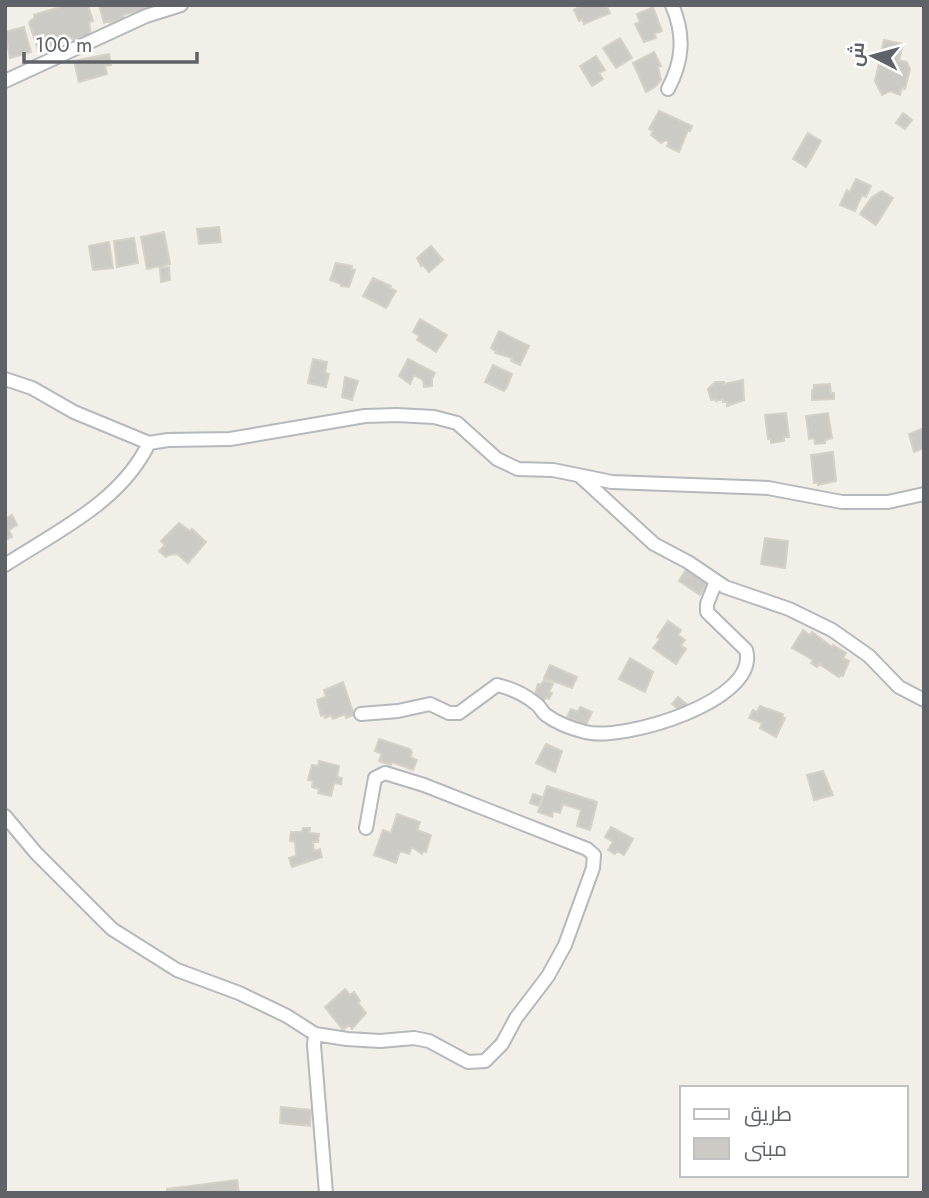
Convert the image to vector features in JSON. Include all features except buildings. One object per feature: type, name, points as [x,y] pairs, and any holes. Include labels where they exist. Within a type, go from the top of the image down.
[{"type":"street","points":[[5,81],[146,16],[181,5]]},
{"type":"street","points":[[668,89],[677,72],[682,31],[672,5]]},
{"type":"street","points":[[5,379],[32,388],[74,412],[149,443],[230,439],[365,416],[433,417],[446,418],[457,423],[497,459],[518,468],[553,470],[581,477],[645,484],[768,488],[863,503],[888,502],[924,494]]},
{"type":"street","points":[[5,565],[95,507],[135,468],[149,443]]},
{"type":"street","points":[[581,477],[654,544],[688,562],[725,587],[800,613],[832,630],[869,656],[899,687],[924,700]]},
{"type":"street","points":[[361,714],[430,705],[449,713],[459,713],[497,685],[537,704],[545,714],[588,733],[630,731],[676,719],[703,708],[731,687],[745,670],[749,659],[747,650],[707,612],[709,596],[716,581]]},
{"type":"street","points":[[5,816],[36,853],[111,929],[177,970],[239,993],[287,1016],[315,1034],[369,1040],[414,1038],[429,1041],[468,1062],[485,1061],[502,1044],[516,1018],[548,976],[593,868],[594,855],[587,849],[424,785],[385,773],[375,778],[372,786],[366,828]]},
{"type":"street","points":[[315,1034],[326,1193]]}]
